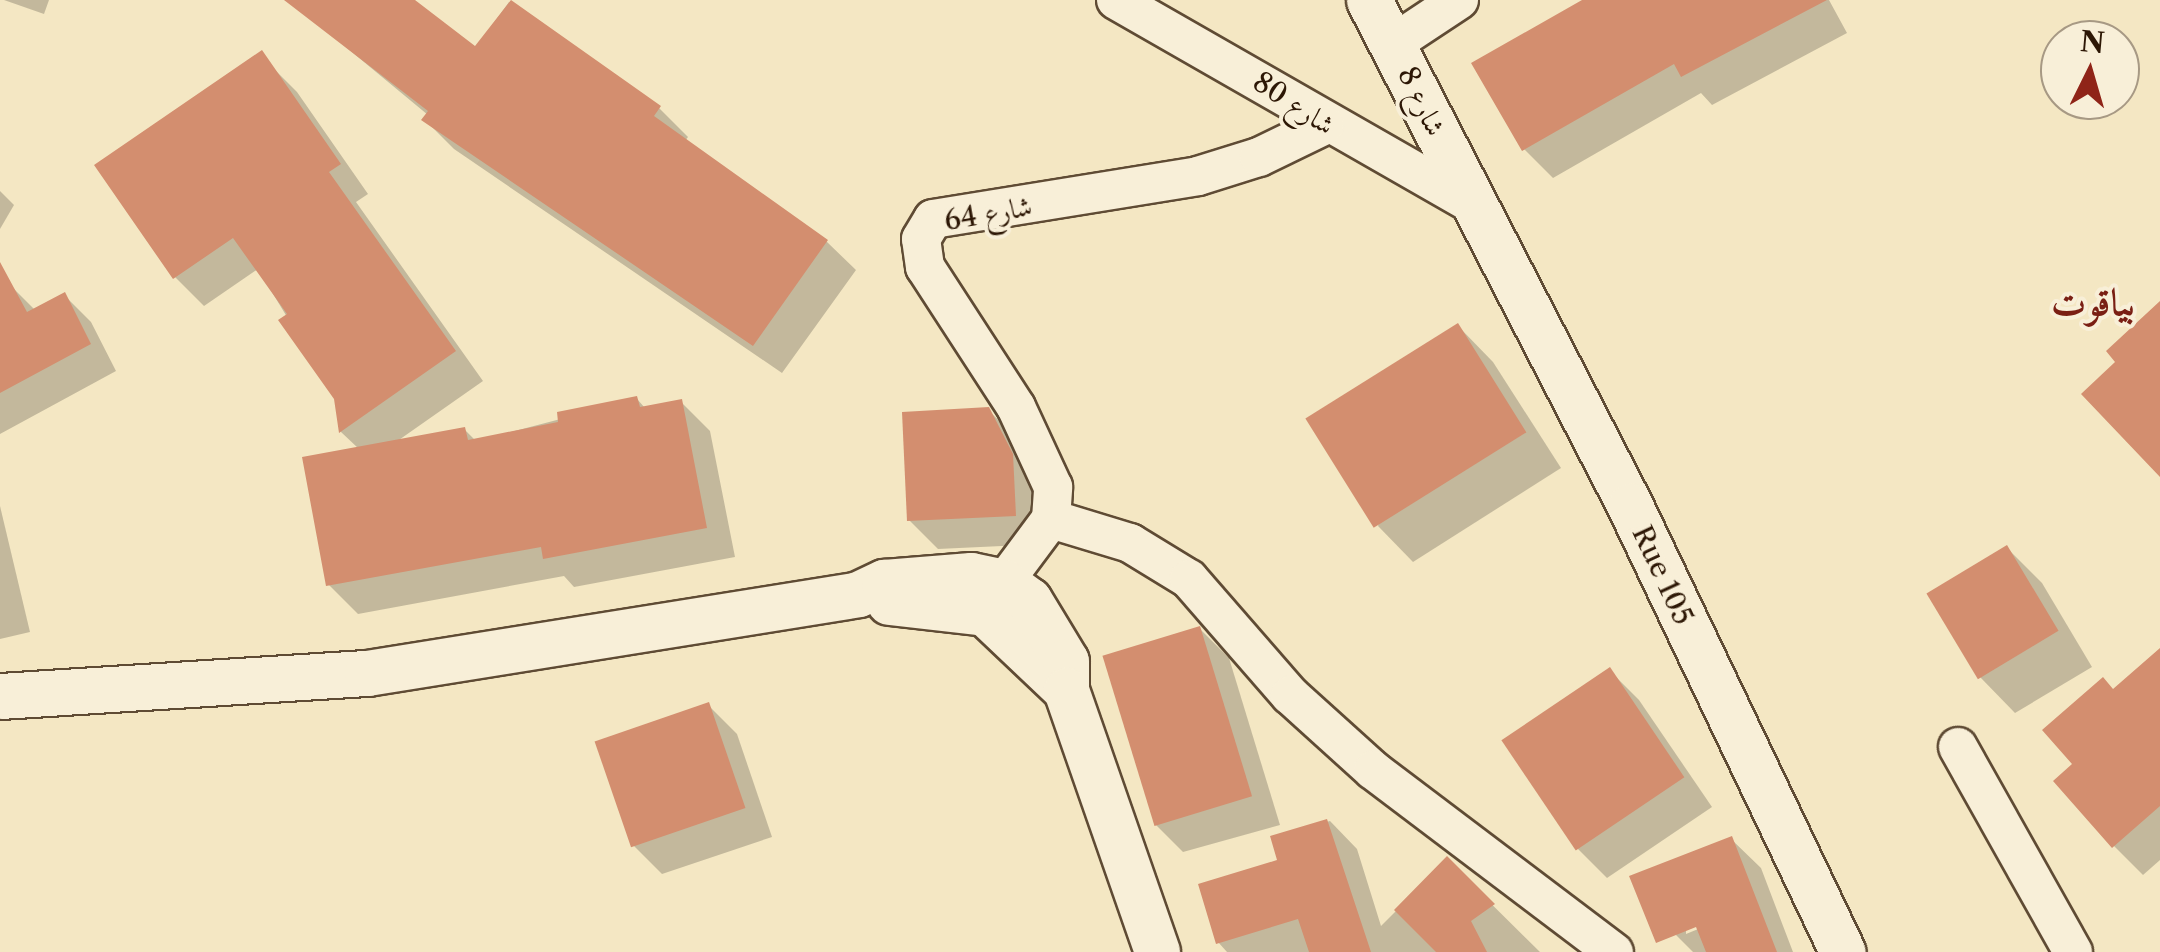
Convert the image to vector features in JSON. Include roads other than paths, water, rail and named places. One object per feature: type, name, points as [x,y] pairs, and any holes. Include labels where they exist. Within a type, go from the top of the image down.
[{"type":"street","name":"شارع 80","points":[[1116,0],[1246,72],[1325,125],[1472,204]]},
{"type":"street","name":"شارع 8","points":[[1369,0],[1472,204]]},
{"type":"street","points":[[1394,44],[1459,0]]},
{"type":"street","name":"شارع 64","points":[[1050,518],[1053,486],[1043,456],[925,266],[921,239],[933,219],[1198,176],[1260,157],[1325,125]]},
{"type":"street","name":"Rue 105","points":[[1472,204],[1630,506],[1842,952]]},
{"type":"street","points":[[1004,582],[1050,518],[1130,543],[1189,579],[1290,696],[1373,770],[1614,952]]},
{"type":"street","points":[[0,696],[367,673],[858,594],[884,582],[932,576],[1004,582],[1029,600],[1066,661],[1066,690],[1156,952]]},
{"type":"street","points":[[858,594],[985,614],[1066,690]]},
{"type":"street","points":[[1958,747],[2073,952]]},
{"type":"district","name":"بياقوت","points":[[2093,302]]}]
